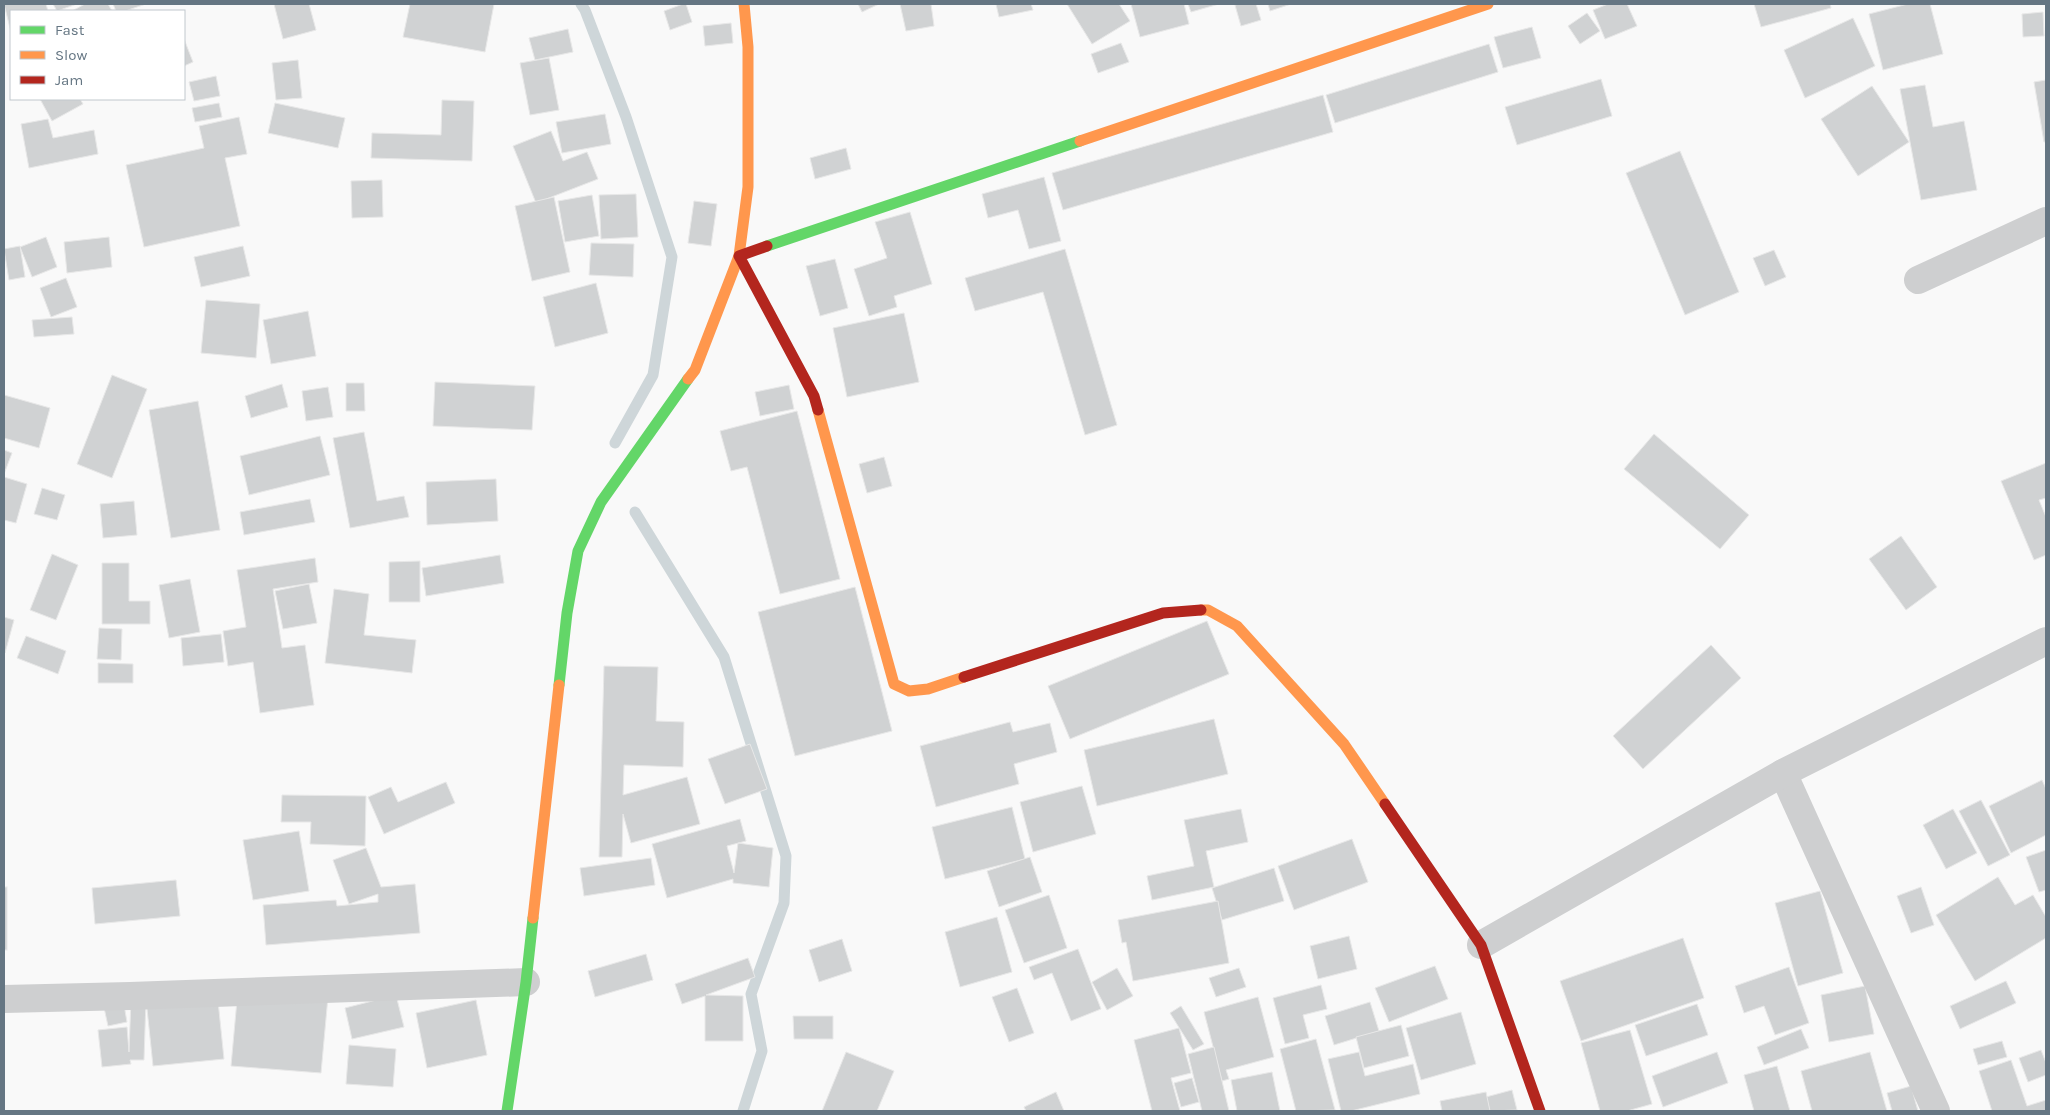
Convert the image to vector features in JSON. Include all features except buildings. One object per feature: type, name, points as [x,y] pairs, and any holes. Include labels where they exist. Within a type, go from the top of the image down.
[{"type":"street","points":[[507,1111],[526,982],[567,613],[578,552],[601,502],[695,370],[739,256],[748,186],[748,47],[744,4]]},
{"type":"street","points":[[739,256],[1488,4]]},
{"type":"street","points":[[1918,280],[2046,221]]},
{"type":"street","points":[[739,256],[814,396],[894,684],[909,691],[928,689],[1163,613],[1208,610],[1237,626],[1344,744],[1481,945],[1540,1111]]},
{"type":"street","points":[[1481,945],[1783,773],[2046,641]]},
{"type":"street","points":[[1783,773],[1936,1111]]},
{"type":"street","points":[[4,999],[526,982]]},
{"type":"waterway","points":[[581,4],[626,117],[672,257],[653,375],[615,443]]},
{"type":"waterway","points":[[635,512],[724,657],[786,856],[784,903],[751,994],[762,1051],[743,1111]]},
{"type":"traffic: fast","points":[[767,246],[1080,141]]},
{"type":"traffic: fast","points":[[559,685],[567,613],[578,551],[601,502],[688,379]]},
{"type":"traffic: fast","points":[[507,1111],[526,982],[533,918]]},
{"type":"traffic: slow","points":[[688,379],[695,370],[739,256],[748,187],[748,47],[744,4]]},
{"type":"traffic: slow","points":[[1080,141],[1488,4]]},
{"type":"traffic: slow","points":[[818,410],[894,684],[909,691],[928,689],[964,677]]},
{"type":"traffic: slow","points":[[1201,610],[1208,610],[1237,626],[1344,744],[1385,804]]},
{"type":"traffic: slow","points":[[533,918],[559,685]]},
{"type":"traffic: jam","points":[[767,246],[739,256],[814,396],[818,410]]},
{"type":"traffic: jam","points":[[964,677],[1163,613],[1201,610]]},
{"type":"traffic: jam","points":[[1385,804],[1481,945],[1540,1111]]}]
